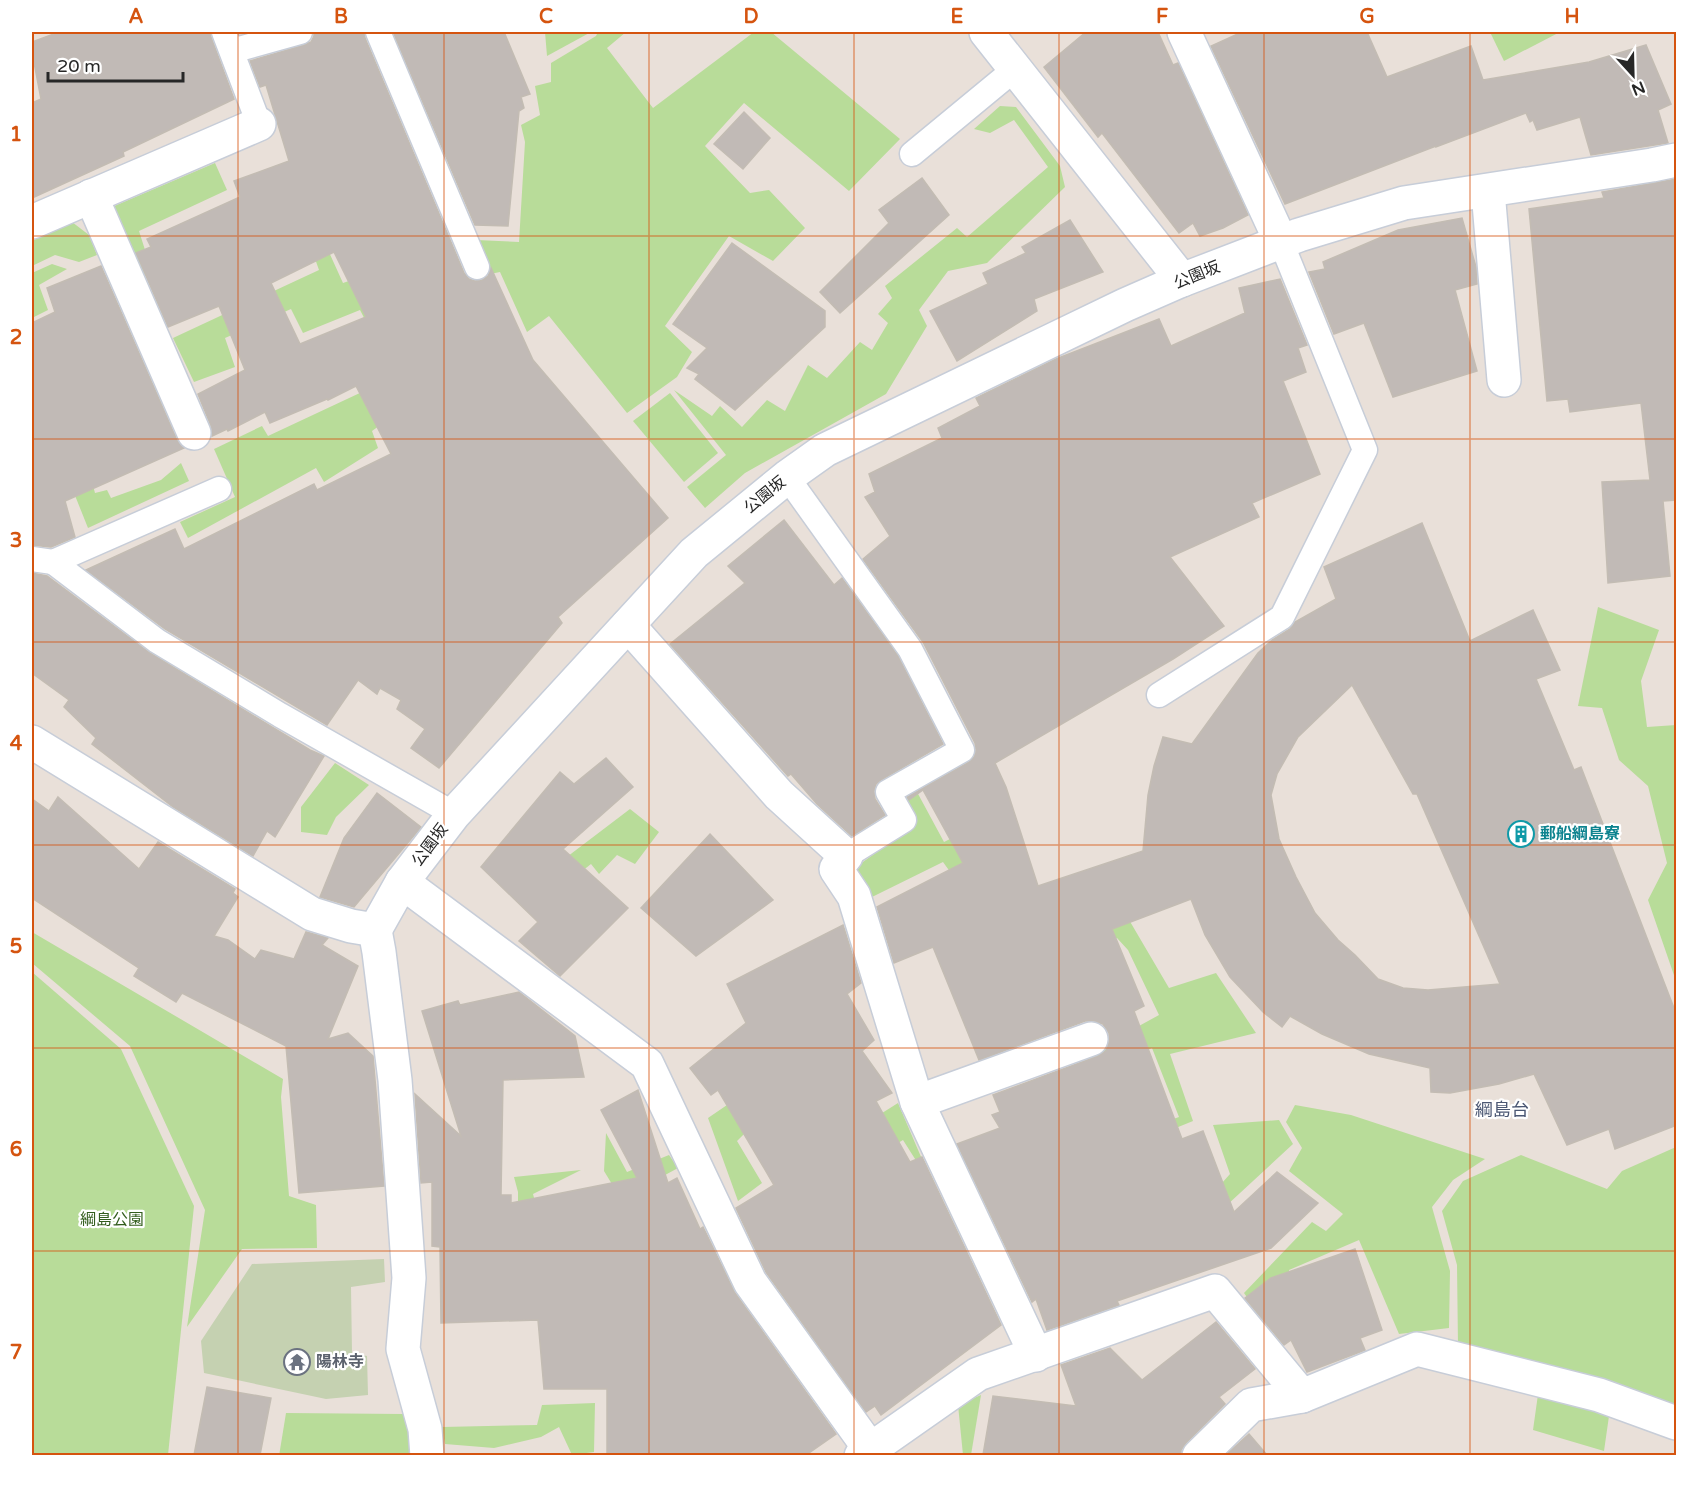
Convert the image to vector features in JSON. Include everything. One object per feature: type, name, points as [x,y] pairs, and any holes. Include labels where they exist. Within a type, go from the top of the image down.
[{"type":"street","points":[[986,32],[1182,280]]},
{"type":"street","points":[[1185,32],[1281,242]]},
{"type":"street","points":[[32,222],[259,124]]},
{"type":"street","name":"公園坂","points":[[375,930],[402,882],[454,814],[694,553],[787,477],[825,450],[1125,305],[1182,280],[1299,235],[1404,203],[1677,160]]},
{"type":"street","points":[[1488,191],[1504,380]]},
{"type":"street","points":[[91,196],[194,433]]},
{"type":"street","points":[[628,625],[779,795],[846,856],[836,869],[854,896],[917,1102],[1036,1355]]},
{"type":"street","points":[[32,742],[312,914],[351,926],[375,930],[395,1080],[409,1278],[403,1349],[425,1429],[427,1455]]},
{"type":"street","points":[[402,882],[647,1064],[750,1282],[865,1452],[978,1374],[1215,1291],[1302,1396]]},
{"type":"street","points":[[917,1102],[1091,1039]]},
{"type":"street","points":[[1199,1455],[1251,1405],[1302,1396],[1417,1349],[1599,1395],[1677,1423]]},
{"type":"lane","points":[[259,124],[228,41],[300,32]]},
{"type":"lane","points":[[378,32],[477,267]]},
{"type":"lane","points":[[912,154],[1015,69]]},
{"type":"lane","points":[[1159,695],[1282,617],[1365,450],[1281,242]]},
{"type":"lane","points":[[787,477],[910,649],[962,750],[888,792],[904,820],[846,856]]},
{"type":"lane","points":[[42,561],[219,489]]},
{"type":"lane","points":[[42,561],[157,641],[280,715],[454,814]]},
{"type":"green space","points":[[545,32],[591,32],[547,56]]},
{"type":"green space","points":[[598,32],[626,32],[607,48],[653,108],[754,32],[771,32],[900,139],[849,191],[744,103],[705,146],[750,193],[769,190],[805,228],[773,261],[729,236],[665,326],[692,352],[677,377],[627,413],[549,316],[527,332],[500,272],[490,274],[476,240],[519,242],[525,142],[521,125],[540,115],[535,86],[551,82],[551,63],[596,36]]},
{"type":"green space","points":[[1490,32],[1560,32],[1504,61]]},
{"type":"green space","points":[[1000,106],[1016,107],[1060,166],[1065,187],[987,263],[948,271],[919,310],[927,326],[886,394],[745,473],[705,508],[687,487],[726,455],[674,390],[712,416],[720,406],[742,427],[767,400],[785,411],[808,365],[827,378],[860,342],[872,350],[888,323],[878,314],[892,298],[885,286],[957,228],[967,237],[1048,167],[1014,120],[990,133],[974,129]]},
{"type":"green space","points":[[215,163],[227,190],[139,231],[152,272],[141,276],[112,207]]},
{"type":"green space","points":[[313,217],[343,283],[378,271],[375,339],[360,310],[303,333],[291,309],[225,338],[235,367],[194,382],[173,338],[319,270],[302,222]]},
{"type":"green space","points":[[72,222],[89,235],[97,255],[79,262],[55,255],[32,266],[32,241]]},
{"type":"green space","points":[[52,264],[67,269],[39,285],[48,310],[32,318],[32,273]]},
{"type":"green space","points":[[394,377],[417,399],[372,431],[378,448],[324,482],[316,468],[188,538],[180,522],[235,497],[214,449],[262,426],[268,436]]},
{"type":"green space","points":[[670,393],[718,453],[684,482],[633,421]]},
{"type":"green space","points":[[181,463],[189,481],[88,528],[70,483],[92,482],[95,493],[107,490],[111,498],[161,480]]},
{"type":"green space","points":[[1598,607],[1659,630],[1641,681],[1647,727],[1676,725],[1676,981],[1648,900],[1667,863],[1648,786],[1619,760],[1602,708],[1578,706]]},
{"type":"green space","points":[[335,763],[369,785],[336,817],[327,835],[301,832],[301,807]]},
{"type":"green space","points":[[917,792],[944,842],[966,831],[973,878],[961,887],[943,862],[872,897],[856,867],[914,825],[904,800]]},
{"type":"green space","points":[[630,809],[659,832],[635,864],[617,855],[599,874],[591,864],[547,899],[530,885]]},
{"type":"green space","points":[[1125,913],[1169,988],[1216,973],[1256,1033],[1170,1054],[1193,1121],[994,1202],[1063,1157],[1179,1117],[1152,1048],[1094,1074],[1088,1054],[1159,1015],[1128,950],[1117,938],[1049,963]]},
{"type":"green space","points":[[32,932],[283,1079],[281,1097],[289,1196],[316,1205],[317,1248],[242,1249],[187,1327],[205,1210],[130,1046],[32,963]]},
{"type":"green space","name":"綱島公園","points":[[32,972],[121,1049],[194,1206],[168,1455],[32,1455]]},
{"type":"green space","points":[[749,1090],[748,1130],[737,1141],[762,1183],[738,1201],[708,1118]]},
{"type":"green space","points":[[898,1103],[936,1192],[903,1140],[839,1178],[822,1151]]},
{"type":"green space","points":[[1295,1105],[1351,1115],[1485,1159],[1453,1180],[1432,1207],[1450,1271],[1449,1328],[1399,1334],[1359,1240],[1289,1270],[1290,1280],[1258,1313],[1244,1293],[1312,1222],[1326,1231],[1343,1214],[1289,1171],[1302,1148],[1286,1122]]},
{"type":"green space","points":[[1279,1120],[1293,1144],[1201,1229],[1205,1202],[1230,1174],[1213,1125]]},
{"type":"green space","points":[[606,1133],[627,1172],[669,1155],[678,1168],[621,1199],[604,1171]]},
{"type":"green space","points":[[1676,1147],[1676,1414],[1613,1388],[1604,1451],[1533,1430],[1542,1366],[1458,1346],[1457,1265],[1442,1211],[1463,1181],[1521,1155],[1607,1189],[1622,1171]]},
{"type":"green space","points":[[581,1170],[533,1194],[551,1264],[518,1265],[518,1192],[514,1177]]},
{"type":"green space","points":[[384,1259],[385,1282],[351,1287],[352,1353],[367,1356],[368,1395],[326,1399],[204,1373],[201,1341],[252,1264]]},
{"type":"green space","points":[[981,1395],[971,1455],[963,1455],[958,1405]]},
{"type":"green space","points":[[595,1403],[594,1452],[572,1455],[559,1427],[541,1437],[494,1448],[445,1444],[442,1427],[537,1425],[542,1405]]},
{"type":"green space","points":[[286,1413],[403,1414],[415,1455],[279,1456]]},
{"type":"building","points":[[59,32],[210,32],[234,99],[123,152],[124,156],[32,198],[32,103],[41,99],[32,42]]},
{"type":"building","points":[[314,32],[364,32],[464,273],[469,279],[482,280],[488,276],[491,268],[533,360],[668,518],[558,617],[562,623],[439,768],[411,748],[425,729],[397,709],[401,700],[380,688],[377,694],[358,680],[327,725],[165,629],[86,570],[175,529],[184,549],[314,484],[317,490],[391,454],[356,386],[270,423],[265,412],[228,431],[227,429],[212,436],[211,426],[198,394],[245,370],[219,306],[168,327],[136,253],[151,247],[147,239],[240,197],[234,181],[289,161],[266,85],[260,87],[250,61],[304,45],[311,42]],"holes":[[[334,252],[366,317],[300,344],[271,283]]]},
{"type":"building","points":[[393,32],[504,32],[530,94],[521,97],[524,108],[519,111],[508,226],[475,225]]},
{"type":"building","points":[[1086,32],[1158,32],[1173,65],[1178,63],[1248,215],[1223,228],[1200,236],[1193,223],[1179,233],[1102,133],[1098,137],[1044,67]]},
{"type":"building","points":[[1242,32],[1367,32],[1387,77],[1471,46],[1483,80],[1589,62],[1646,45],[1671,104],[1658,110],[1668,143],[1591,155],[1580,117],[1537,130],[1533,120],[1530,122],[1526,113],[1285,204],[1211,46]]},
{"type":"building","points":[[744,112],[770,138],[743,169],[714,144]]},
{"type":"building","points":[[922,178],[949,215],[840,313],[820,292],[889,223],[879,210]]},
{"type":"building","points":[[1677,179],[1677,500],[1663,501],[1670,576],[1608,583],[1602,482],[1650,480],[1641,403],[1570,412],[1568,399],[1547,401],[1529,209],[1604,198],[1602,192]]},
{"type":"building","points":[[1462,218],[1476,267],[1477,284],[1455,290],[1477,371],[1393,397],[1364,323],[1334,334],[1309,272],[1325,269],[1323,262],[1398,230]]},
{"type":"building","points":[[1070,220],[1103,272],[1034,299],[1037,311],[957,361],[930,311],[988,284],[983,273],[1026,253],[1022,247]]},
{"type":"building","points":[[732,243],[825,311],[825,327],[735,410],[695,379],[699,374],[687,368],[707,348],[673,324]]},
{"type":"building","points":[[101,266],[177,440],[184,448],[65,501],[75,537],[51,547],[32,545],[32,323],[55,312],[47,288]]},
{"type":"building","points":[[1280,279],[1307,345],[1298,348],[1306,372],[1283,381],[1320,474],[1252,503],[1259,517],[1170,557],[1224,626],[1173,659],[995,763],[1006,787],[1038,886],[1143,851],[1148,795],[1163,737],[1192,744],[1258,653],[1272,640],[1290,629],[1295,622],[1336,599],[1324,567],[1422,523],[1470,641],[1533,610],[1560,670],[1536,679],[1574,770],[1581,767],[1677,1016],[1677,1125],[1615,1149],[1609,1129],[1567,1145],[1534,1074],[1499,1084],[1450,1093],[1431,1092],[1430,1068],[1369,1054],[1322,1034],[1290,1016],[1282,1027],[1263,1012],[1230,977],[1205,935],[1191,899],[1112,929],[1144,1006],[1134,1011],[1182,1139],[1203,1131],[1234,1212],[1277,1172],[1318,1203],[1271,1248],[1117,1301],[1119,1305],[1047,1330],[1036,1299],[1032,1302],[957,1144],[1000,1128],[992,1115],[1000,1112],[993,1095],[1098,1056],[1106,1051],[1109,1033],[1103,1024],[1085,1021],[979,1060],[933,947],[894,963],[877,907],[963,863],[923,790],[909,800],[907,797],[969,762],[976,750],[975,743],[923,642],[863,559],[890,536],[865,497],[875,492],[869,474],[942,438],[938,428],[980,406],[976,398],[1056,359],[1159,319],[1171,346],[1245,313],[1239,288]],"holes":[[[1352,685],[1413,794],[1417,794],[1500,984],[1428,990],[1403,988],[1378,979],[1338,940],[1315,913],[1279,839],[1271,795],[1277,774],[1298,737]]]},
{"type":"building","points":[[784,520],[834,585],[842,578],[898,656],[943,744],[876,784],[875,799],[885,815],[852,836],[817,804],[791,774],[788,776],[670,644],[745,583],[728,566]]},
{"type":"building","points":[[32,573],[47,576],[150,653],[310,750],[324,756],[275,837],[267,831],[253,856],[173,807],[92,744],[96,738],[64,707],[69,700],[32,673]]},
{"type":"building","points":[[606,758],[633,787],[563,849],[628,908],[560,976],[519,941],[538,922],[481,867],[560,772],[574,784]]},
{"type":"building","points":[[377,793],[421,827],[354,907],[320,897],[344,838]]},
{"type":"building","points":[[58,797],[139,869],[158,842],[235,889],[233,893],[238,897],[214,936],[228,940],[255,959],[261,950],[294,959],[306,932],[328,938],[322,945],[358,966],[328,1039],[348,1033],[373,1056],[384,1186],[299,1193],[286,1046],[182,993],[176,1002],[134,976],[139,968],[32,898],[32,799],[49,811]]},
{"type":"building","points":[[710,834],[773,900],[696,956],[641,908]]},
{"type":"building","points":[[843,925],[861,983],[847,994],[874,1040],[862,1051],[892,1093],[876,1101],[910,1162],[922,1157],[1001,1325],[881,1415],[875,1406],[866,1412],[766,1272],[736,1208],[774,1185],[718,1090],[711,1095],[690,1068],[746,1023],[727,984]]},
{"type":"building","points":[[519,992],[575,1036],[584,1077],[503,1080],[501,1195],[511,1195],[511,1203],[637,1178],[601,1110],[638,1090],[668,1183],[677,1178],[700,1229],[703,1227],[735,1293],[836,1434],[806,1455],[769,1455],[767,1453],[607,1455],[607,1389],[544,1389],[538,1320],[441,1323],[440,1247],[432,1246],[432,1182],[421,1183],[415,1094],[461,1136],[422,1011],[458,1001],[460,1005]]},
{"type":"building","points":[[1355,1249],[1382,1330],[1360,1338],[1365,1350],[1307,1372],[1291,1340],[1284,1345],[1245,1298],[1271,1278]]},
{"type":"building","points":[[1216,1322],[1255,1369],[1219,1397],[1225,1404],[1186,1443],[1181,1450],[1181,1455],[983,1455],[993,1396],[1076,1406],[1061,1365],[1110,1348],[1142,1380]]},
{"type":"building","points":[[207,1387],[271,1398],[260,1455],[194,1455]]},
{"type":"building","points":[[1249,1434],[1267,1455],[1226,1455]]},
{"type":"place","name":"郵船綱島寮","points":[[1521,834]]},
{"type":"place","name":"陽林寺","points":[[297,1362]]},
{"type":"district","name":"綱島台","points":[[1502,1110]]}]
